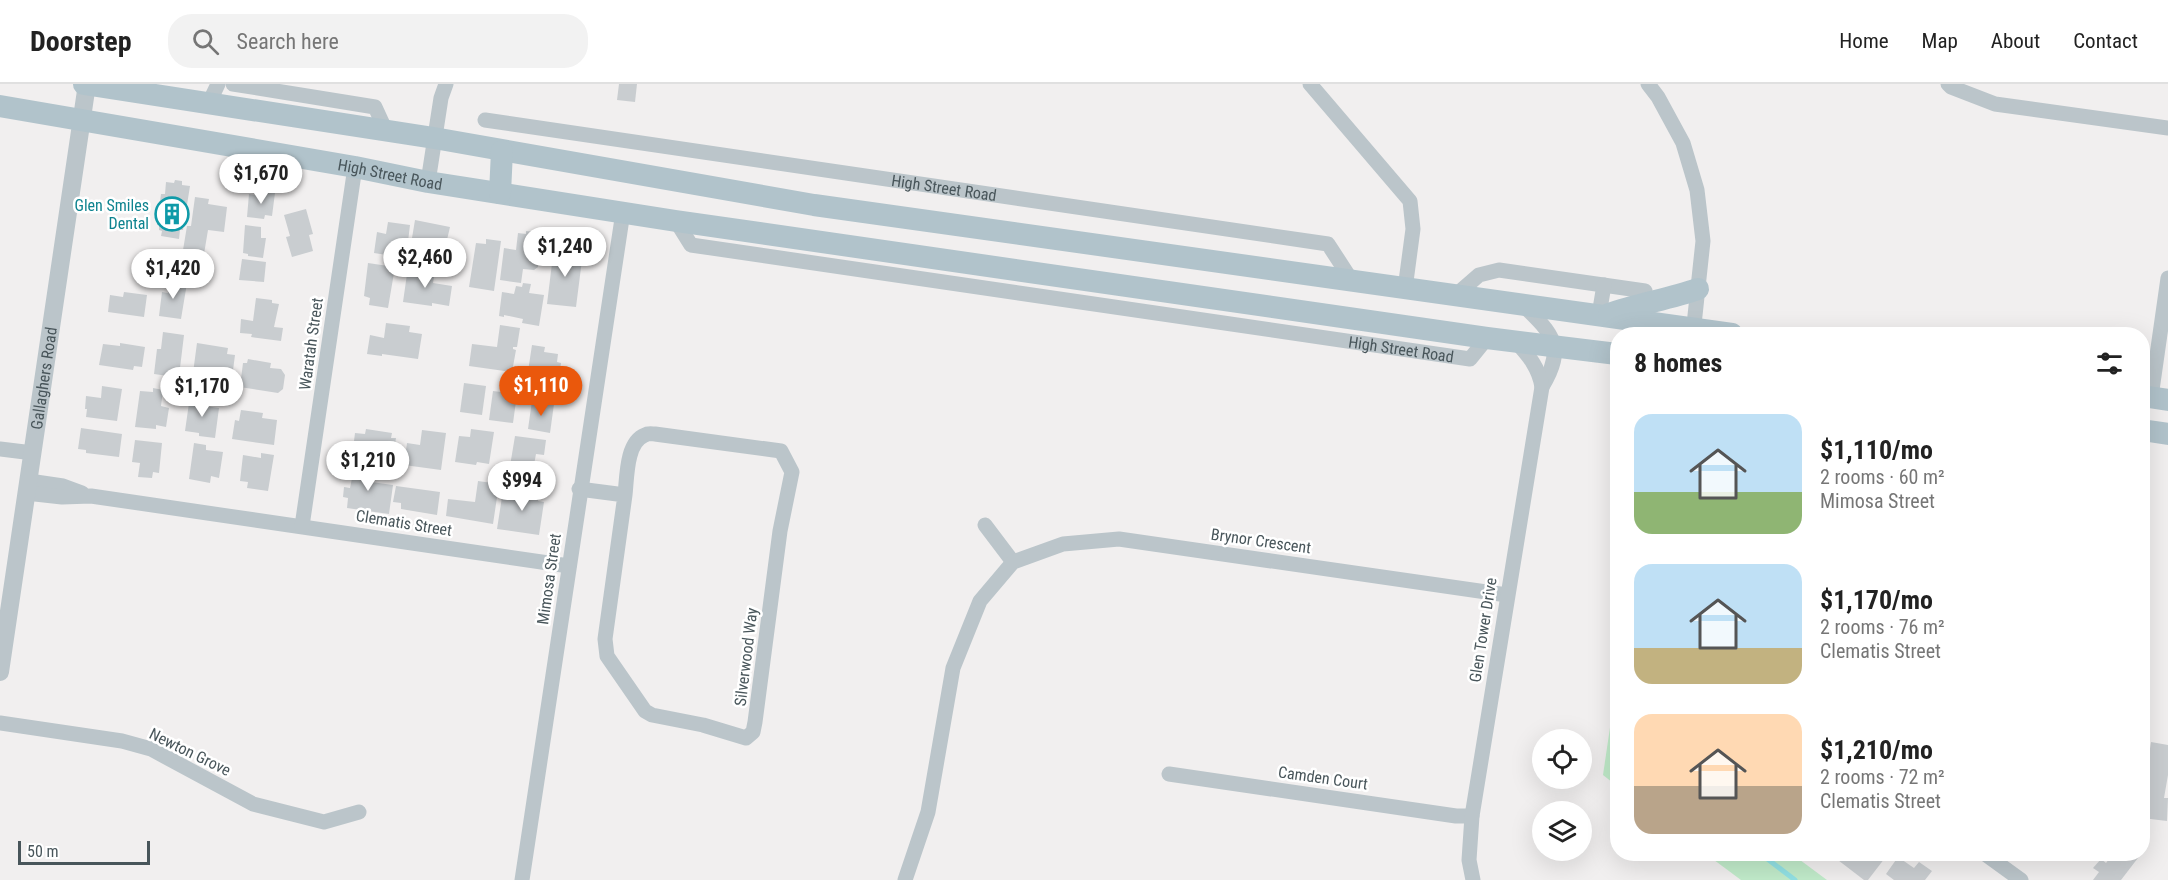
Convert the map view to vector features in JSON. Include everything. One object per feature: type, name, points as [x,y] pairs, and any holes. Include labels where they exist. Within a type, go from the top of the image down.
[{"type":"main road","points":[[86,84],[213,94],[386,131],[814,205],[1602,315],[1666,327]]},
{"type":"main road","name":"High Street Road","points":[[0,106],[355,167],[428,182],[676,221],[1486,338],[1610,353]]},
{"type":"main road","points":[[500,193],[502,151]]},
{"type":"main road","points":[[1602,315],[1698,289]]},
{"type":"main road","points":[[2150,431],[2168,434]]},
{"type":"street","name":"Gallaghers Road","points":[[0,672],[86,84]]},
{"type":"street","points":[[233,84],[375,107],[386,131]]},
{"type":"street","points":[[428,182],[441,98],[446,84]]},
{"type":"street","points":[[1310,84],[1410,201],[1413,240],[1405,289]]},
{"type":"street","points":[[1648,84],[1658,97],[1683,142],[1697,190],[1703,241],[1694,327]]},
{"type":"street","points":[[1948,84],[1995,104],[2168,128]]},
{"type":"street","name":"High Street Road","points":[[484,120],[1328,244],[1352,281]]},
{"type":"street","points":[[502,151],[515,125]]},
{"type":"street","name":"Waratah Street","points":[[302,526],[355,167]]},
{"type":"street","name":"Mimosa Street","points":[[522,880],[579,489],[623,212]]},
{"type":"street","points":[[1456,295],[1479,275],[1499,270],[1645,291]]},
{"type":"street","points":[[2154,398],[2168,278]]},
{"type":"street","points":[[1602,315],[1604,285]]},
{"type":"street","points":[[1523,305],[1547,331],[1554,347]]},
{"type":"street","points":[[1516,342],[1534,363],[1541,378],[1542,387]]},
{"type":"street","name":"Glen Tower Drive","points":[[1473,880],[1468,860],[1472,816],[1542,387],[1553,367],[1554,347]]},
{"type":"street","name":"Silverwood Way","points":[[655,434],[781,451],[792,472],[780,531],[755,722],[753,732],[746,738],[703,725],[652,715],[645,711],[607,656],[604,647],[625,495],[632,450],[635,443],[645,435],[655,434]]},
{"type":"street","points":[[0,449],[33,453]]},
{"type":"street","name":"Clematis Street","points":[[27,487],[62,497],[91,496],[569,566]]},
{"type":"street","points":[[579,489],[625,495]]},
{"type":"street","points":[[985,525],[1013,562]]},
{"type":"street","name":"Brynor Crescent","points":[[905,880],[928,812],[953,668],[980,601],[1013,562],[1063,544],[1119,540],[1507,595]]},
{"type":"street","name":"Newton Grove","points":[[0,723],[122,741],[151,749],[253,804],[324,822],[359,812]]},
{"type":"street","name":"Camden Court","points":[[1169,774],[1456,816],[1472,816]]},
{"type":"street","points":[[1995,861],[2021,880]]},
{"type":"green space","points":[[1610,728],[1610,780],[1603,775]]},
{"type":"green space","points":[[1715,861],[1801,861],[1827,880],[1741,880]]},
{"type":"building","points":[[619,84],[637,84],[635,102],[617,100]]},
{"type":"building","name":"Glen Smiles Dental","points":[[175,180],[182,181],[182,185],[190,186],[183,230],[180,230],[179,239],[161,236],[162,231],[157,225],[161,194],[165,194],[166,182],[174,183]]},
{"type":"building","points":[[257,191],[275,193],[272,216],[265,215],[264,219],[247,217],[249,194],[256,195]]},
{"type":"building","points":[[195,197],[209,199],[208,204],[227,207],[224,232],[208,230],[203,260],[182,256],[187,226],[191,226]]},
{"type":"building","points":[[306,209],[313,234],[309,235],[313,251],[292,257],[286,237],[290,236],[284,215]]},
{"type":"building","points":[[415,220],[450,227],[443,257],[439,260],[420,258],[422,246],[411,244]]},
{"type":"building","points":[[388,222],[410,225],[406,258],[374,253],[377,232],[386,234]]},
{"type":"building","points":[[245,225],[261,227],[261,238],[266,238],[263,258],[243,253]]},
{"type":"building","points":[[526,231],[535,232],[534,236],[541,237],[538,267],[534,270],[523,269],[521,283],[500,280],[504,248],[516,250],[518,233],[526,234]]},
{"type":"building","points":[[486,239],[501,241],[494,291],[469,287],[476,243],[486,244]]},
{"type":"building","points":[[554,247],[578,250],[577,259],[582,260],[576,307],[547,304]]},
{"type":"building","points":[[242,259],[266,262],[264,282],[239,280]]},
{"type":"building","points":[[368,263],[395,267],[388,308],[369,305],[370,298],[364,296]]},
{"type":"building","points":[[408,267],[435,271],[433,283],[452,286],[449,306],[403,302]]},
{"type":"building","points":[[170,280],[187,283],[181,319],[159,316],[162,292],[168,293]]},
{"type":"building","points":[[523,283],[531,284],[529,293],[544,295],[539,326],[522,323],[523,319],[499,316],[502,292],[514,294],[516,286],[522,287]]},
{"type":"building","points":[[124,292],[147,295],[144,317],[108,312],[110,295],[123,297]]},
{"type":"building","points":[[256,298],[272,300],[272,303],[279,304],[274,327],[283,328],[281,341],[251,337],[252,334],[240,333],[241,319],[253,321]]},
{"type":"building","points":[[386,323],[410,326],[409,332],[422,334],[418,359],[367,354],[370,335],[384,338]]},
{"type":"building","points":[[500,325],[520,328],[517,347],[513,347],[516,350],[512,372],[469,366],[472,344],[497,347]]},
{"type":"building","points":[[163,332],[184,335],[180,368],[176,368],[175,377],[154,374],[157,349],[161,349]]},
{"type":"building","points":[[120,343],[145,347],[142,367],[134,366],[133,370],[99,365],[103,344],[120,346]]},
{"type":"building","points":[[197,343],[228,348],[227,354],[235,355],[232,378],[193,373]]},
{"type":"building","points":[[532,345],[545,347],[544,352],[558,354],[557,362],[561,363],[558,383],[527,378]]},
{"type":"building","points":[[248,359],[271,363],[270,368],[281,369],[285,375],[283,389],[278,393],[240,387],[243,363],[247,363]]},
{"type":"building","points":[[464,383],[486,386],[482,415],[460,412]]},
{"type":"building","points":[[102,386],[122,389],[117,421],[86,417],[86,396],[101,398]]},
{"type":"building","points":[[153,388],[163,390],[161,406],[169,408],[166,427],[156,425],[156,429],[135,427],[140,391],[153,392]]},
{"type":"building","points":[[493,391],[517,394],[513,423],[489,420]]},
{"type":"building","points":[[190,396],[206,398],[205,406],[219,408],[215,438],[185,431]]},
{"type":"building","points":[[532,401],[554,404],[550,433],[528,429]]},
{"type":"building","points":[[241,410],[263,413],[262,418],[277,420],[274,445],[232,439],[235,420],[239,421]]},
{"type":"building","points":[[81,428],[122,434],[119,457],[86,453],[86,450],[78,449]]},
{"type":"building","points":[[366,429],[392,433],[391,438],[396,438],[392,463],[352,457],[355,433],[365,434]]},
{"type":"building","points":[[471,429],[494,432],[489,464],[455,462],[459,436],[470,437]]},
{"type":"building","points":[[422,430],[446,433],[441,470],[404,465],[407,443],[420,445]]},
{"type":"building","points":[[515,436],[546,440],[544,455],[536,454],[533,470],[510,466]]},
{"type":"building","points":[[135,440],[162,443],[159,473],[153,472],[152,478],[138,477],[140,463],[132,462]]},
{"type":"building","points":[[194,443],[206,445],[206,450],[223,452],[219,478],[211,476],[210,483],[189,479]]},
{"type":"building","points":[[261,453],[274,455],[268,491],[247,488],[248,482],[240,481],[243,455],[261,458]]},
{"type":"building","points":[[355,464],[373,466],[371,482],[393,485],[389,514],[347,508],[348,498],[343,497],[344,487],[350,488]]},
{"type":"building","points":[[478,481],[499,484],[493,524],[446,516],[448,499],[475,502]]},
{"type":"building","points":[[396,486],[440,492],[437,515],[401,509],[401,503],[393,502]]},
{"type":"building","points":[[522,486],[540,488],[538,501],[544,502],[539,535],[497,529],[502,497],[520,499]]},
{"type":"building","points":[[2151,742],[2168,745],[2168,775],[2164,798],[2168,798],[2167,821],[2150,819]]},
{"type":"building","points":[[1839,861],[1883,861],[1868,880],[1864,880]]},
{"type":"building","points":[[1895,861],[1904,861],[1914,868],[1919,862],[1932,871],[1925,880],[1894,880],[1886,874]]},
{"type":"building","points":[[2099,861],[2106,863],[2108,861],[2136,861],[2121,880],[2093,880],[2099,872],[2093,868]]},
{"type":"waterway","points":[[1770,861],[1795,880]]},
{"type":"place","name":"Glen Smiles Dental","points":[[172,214]]}]
